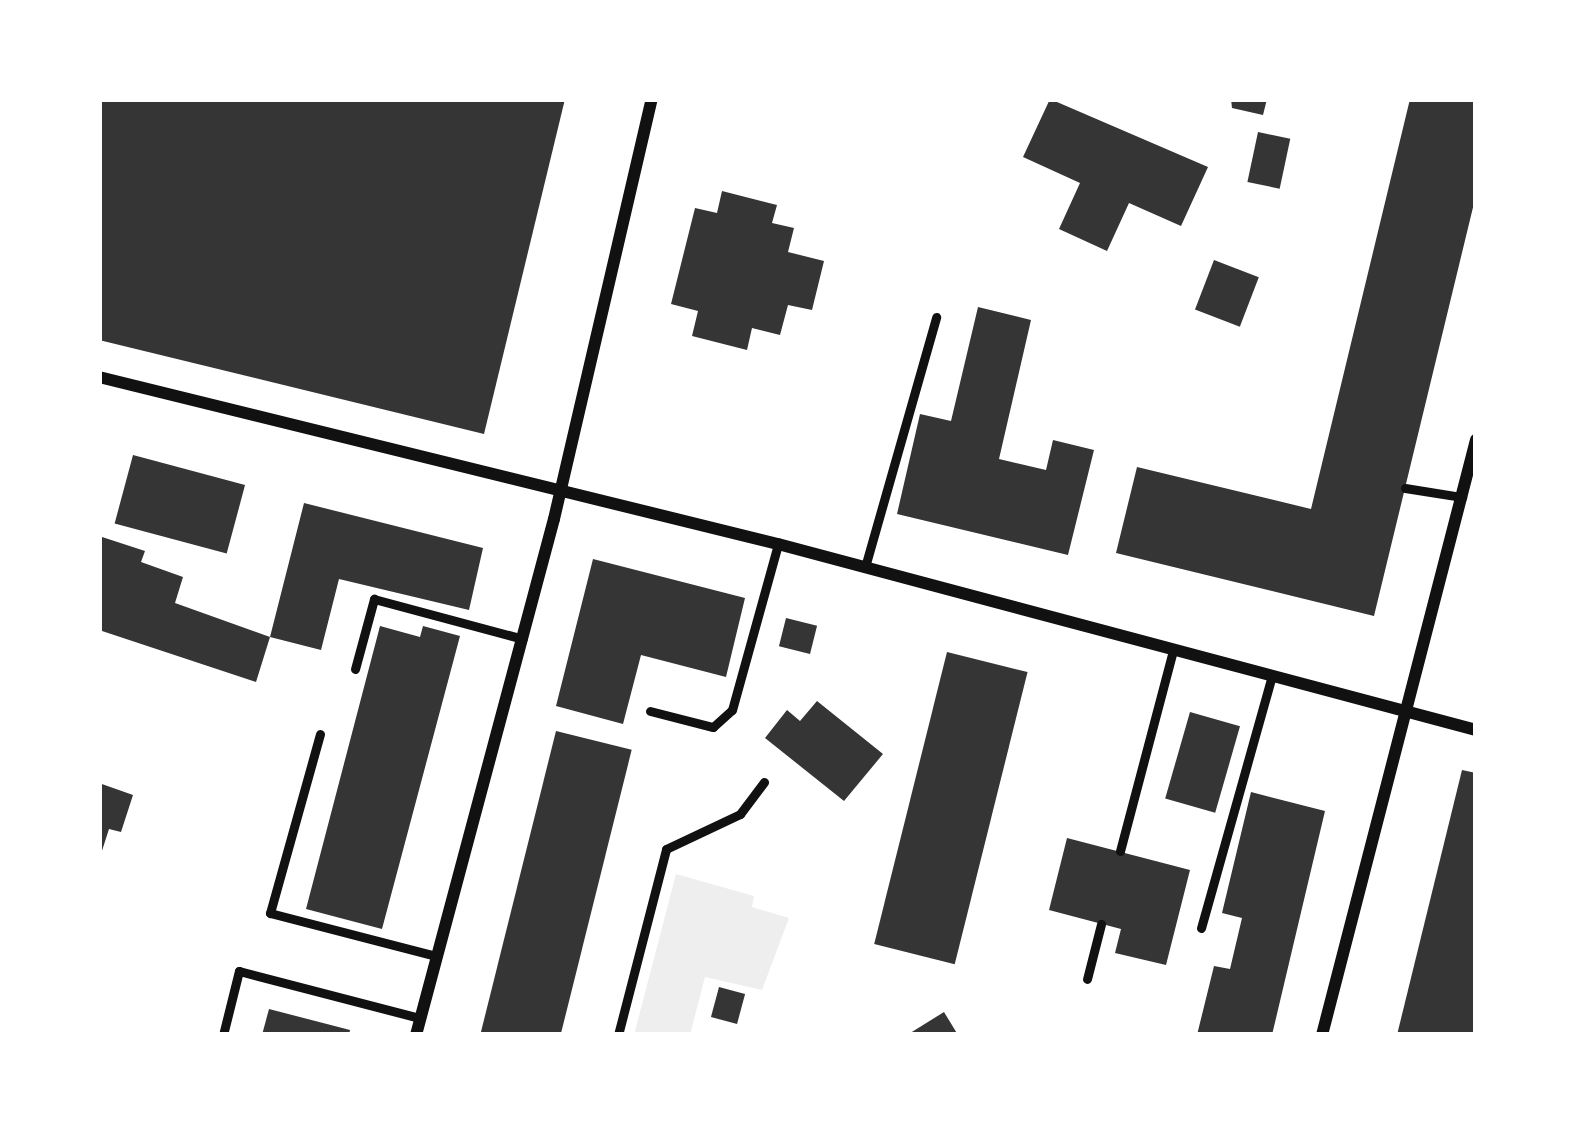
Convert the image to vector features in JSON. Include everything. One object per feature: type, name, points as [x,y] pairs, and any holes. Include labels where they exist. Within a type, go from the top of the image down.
[{"type":"street","points":[[416,1035],[523,639],[652,99]]},
{"type":"street","points":[[99,377],[778,544],[1476,730]]},
{"type":"street","points":[[1322,1035],[1476,440]]},
{"type":"lane","points":[[865,568],[936,317]]},
{"type":"lane","points":[[1405,488],[1462,497]]},
{"type":"lane","points":[[650,711],[713,727],[732,710],[778,544]]},
{"type":"lane","points":[[355,669],[374,599],[523,639]]},
{"type":"lane","points":[[1120,851],[1174,650]]},
{"type":"lane","points":[[1201,928],[1272,676]]},
{"type":"lane","points":[[320,734],[270,913],[436,956]]},
{"type":"lane","points":[[618,1035],[666,849],[740,814],[764,782]]},
{"type":"lane","points":[[1088,979],[1101,924]]},
{"type":"lane","points":[[223,1035],[239,970],[420,1018]]},
{"type":"shaded area","points":[[676,874],[754,896],[752,907],[789,918],[762,990],[705,977],[690,1035],[634,1035]]},
{"type":"building","points":[[99,99],[565,99],[484,434],[99,340]]},
{"type":"building","points":[[1050,99],[1208,167],[1181,226],[1129,203],[1107,251],[1059,229],[1080,183],[1023,157]]},
{"type":"building","points":[[1231,99],[1267,99],[1263,115],[1232,108]]},
{"type":"building","points":[[1410,99],[1476,99],[1476,195],[1374,616],[1116,553],[1137,467],[1311,509]]},
{"type":"building","points":[[1258,132],[1290,139],[1280,189],[1247,182]]},
{"type":"building","points":[[722,191],[777,205],[772,223],[794,228],[788,252],[824,261],[812,310],[788,305],[780,335],[752,328],[747,350],[692,336],[698,311],[671,304],[695,208],[717,213]]},
{"type":"building","points":[[1214,260],[1259,277],[1240,327],[1195,309]]},
{"type":"building","points":[[978,307],[1031,320],[999,459],[1046,470],[1053,440],[1094,450],[1068,555],[897,514],[920,414],[951,421]]},
{"type":"building","points":[[133,455],[245,485],[227,554],[115,524]]},
{"type":"building","points":[[304,503],[483,548],[469,610],[339,579],[321,650],[270,637]]},
{"type":"building","points":[[99,536],[145,551],[141,562],[183,577],[175,603],[270,637],[256,682],[99,630]]},
{"type":"building","points":[[593,559],[745,598],[726,677],[641,655],[623,724],[556,706]]},
{"type":"building","points":[[786,618],[817,626],[810,654],[779,646]]},
{"type":"building","points":[[380,626],[420,637],[423,626],[460,636],[382,929],[306,909]]},
{"type":"building","points":[[947,652],[1028,672],[955,964],[874,944]]},
{"type":"building","points":[[817,701],[883,754],[844,801],[765,738],[787,710],[800,721]]},
{"type":"building","points":[[1190,712],[1240,726],[1215,813],[1165,799]]},
{"type":"building","points":[[556,731],[632,750],[561,1035],[480,1035]]},
{"type":"building","points":[[1462,770],[1476,773],[1476,1035],[1397,1035]]},
{"type":"building","points":[[99,783],[133,795],[121,832],[109,829],[100,857]]},
{"type":"building","points":[[1251,792],[1325,811],[1272,1035],[1197,1035],[1214,966],[1230,969],[1242,918],[1222,913]]},
{"type":"building","points":[[1067,838],[1190,870],[1166,965],[1115,953],[1121,929],[1049,910]]},
{"type":"building","points":[[719,987],[745,994],[737,1024],[711,1017]]},
{"type":"building","points":[[269,1009],[350,1030],[349,1035],[262,1035]]},
{"type":"building","points":[[944,1012],[958,1035],[907,1035]]}]
